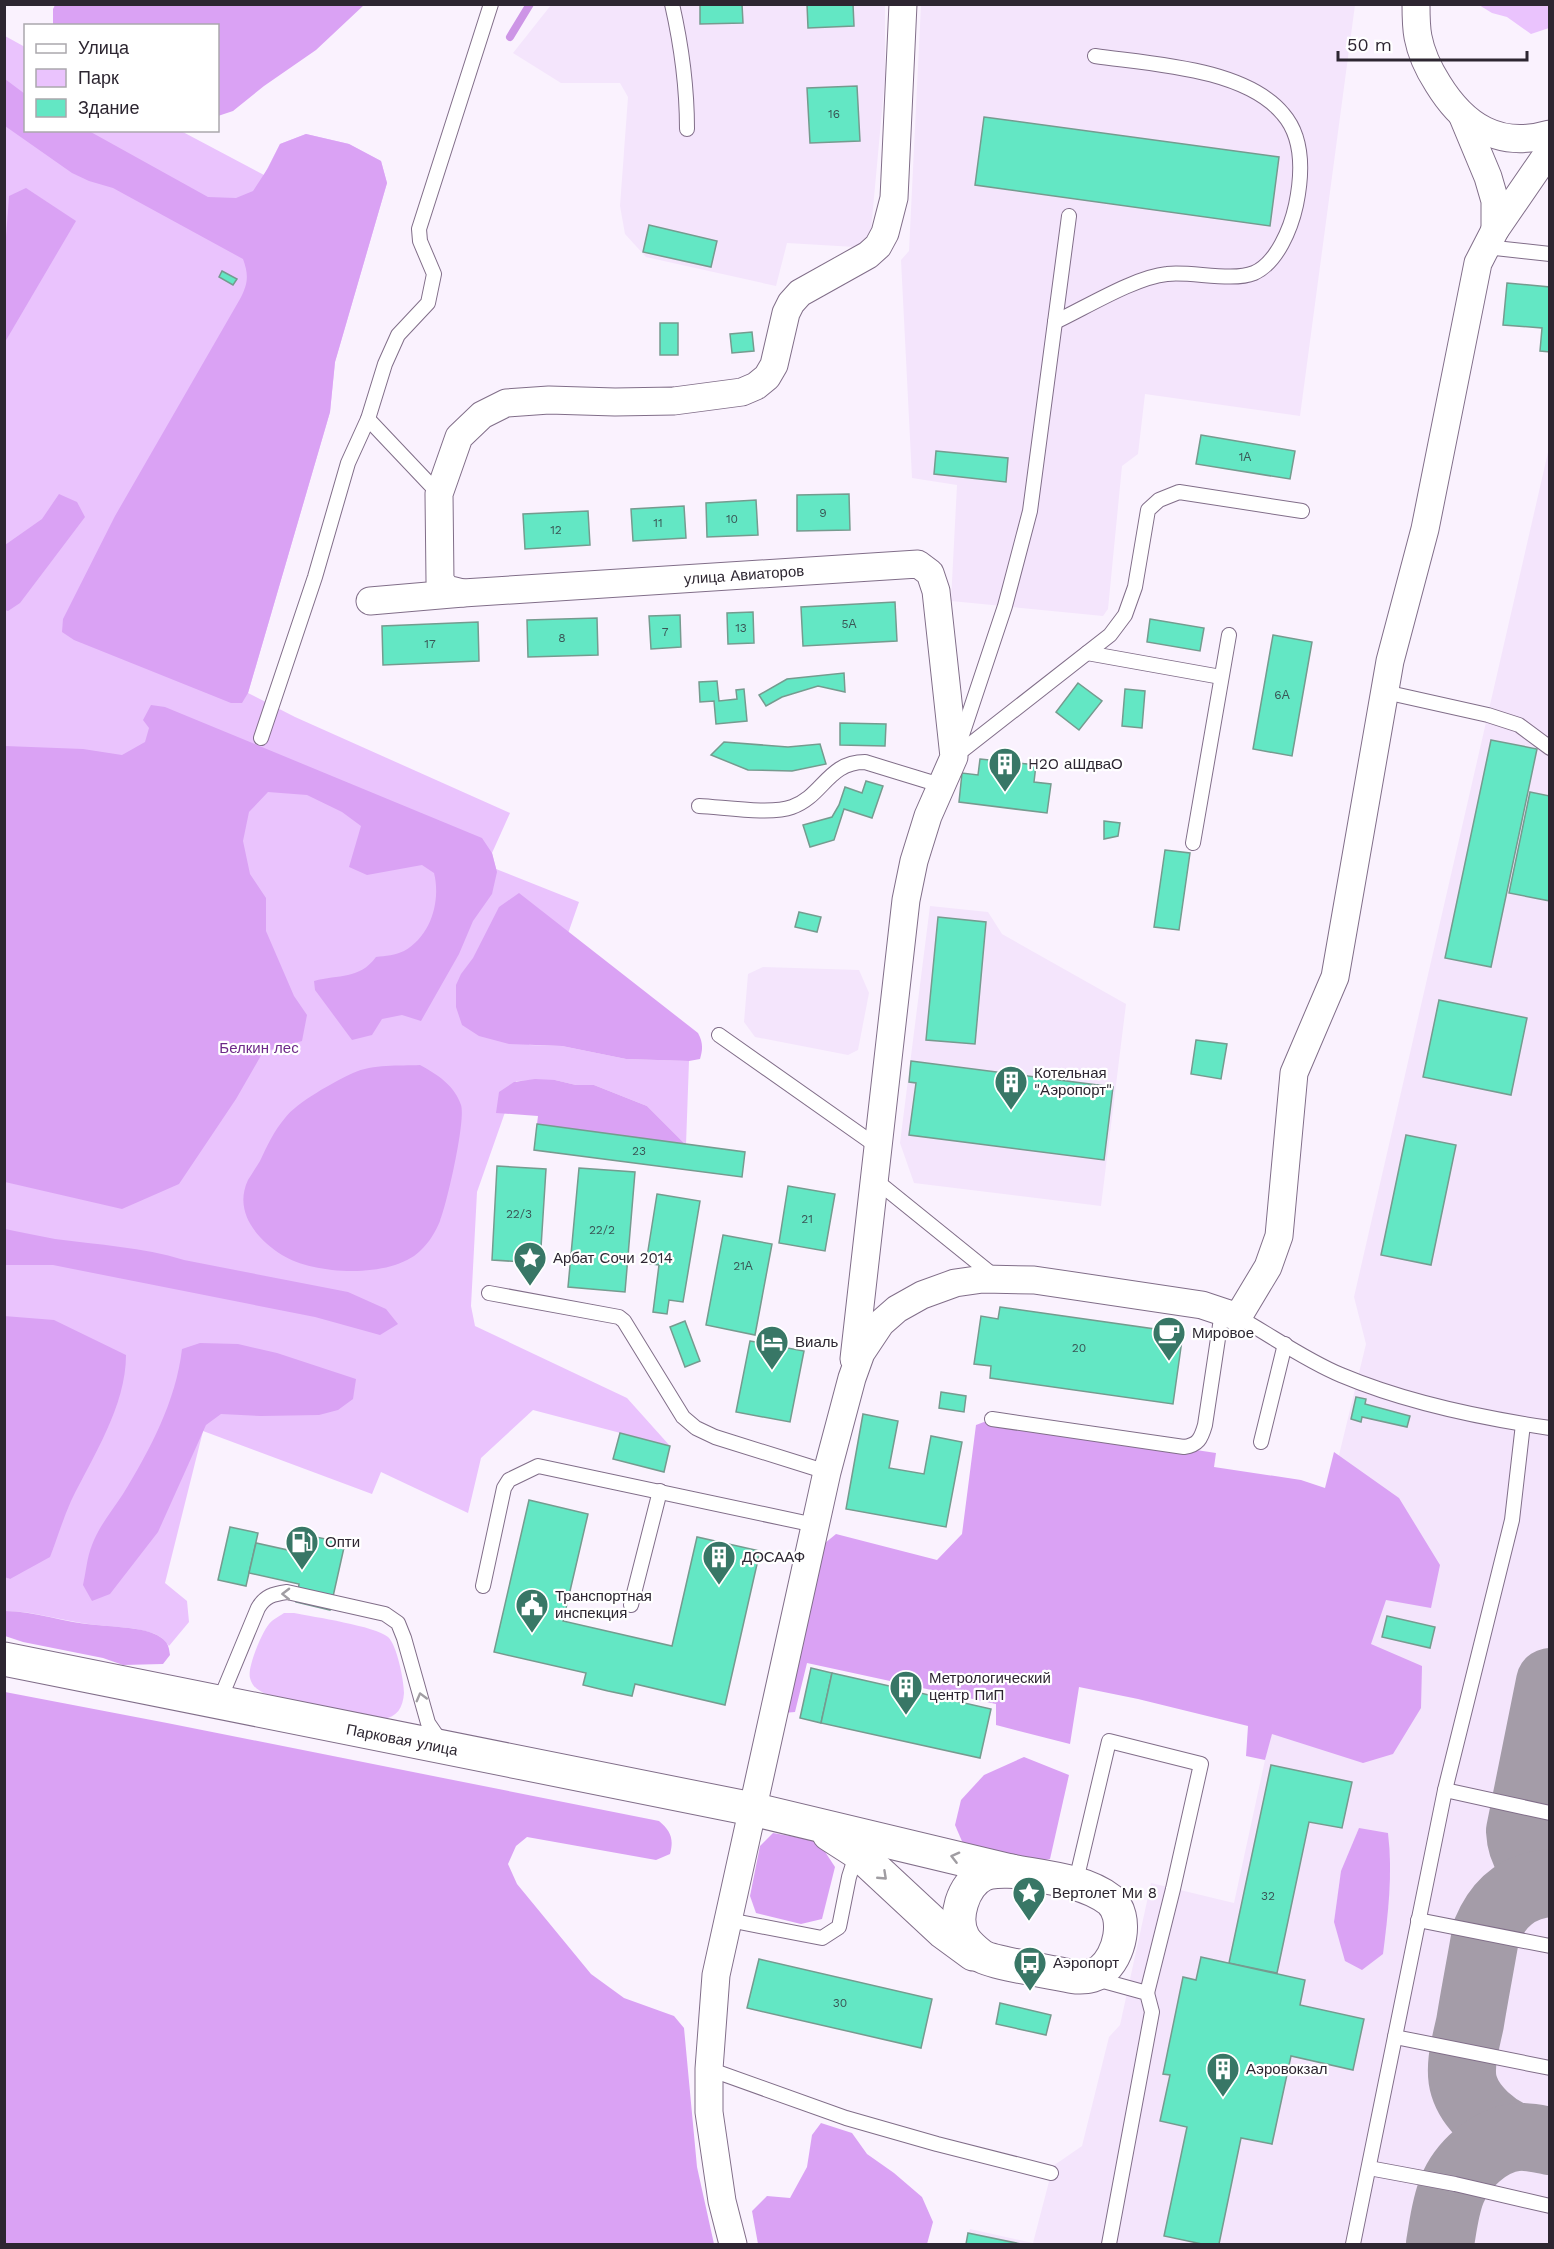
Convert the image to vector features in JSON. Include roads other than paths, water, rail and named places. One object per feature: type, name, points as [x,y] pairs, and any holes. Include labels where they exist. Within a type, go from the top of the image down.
[{"type":"main road","name":"Парковая улица","points":[[4,1659],[800,1820]]},
{"type":"main road","points":[[800,1820],[1097,1892],[1112,1902],[1120,1915],[1118,1944],[1111,1962],[1101,1972],[1089,1977],[1075,1977],[968,1952],[943,1932],[857,1852],[839,1839],[800,1820]]},
{"type":"main road","points":[[982,1957],[964,1938],[960,1929],[959,1915],[964,1896],[972,1884],[983,1875],[1011,1871]]},
{"type":"street","points":[[463,593],[447,589],[441,581],[439,494],[459,437],[482,415],[506,403],[549,400],[674,401],[742,392],[756,386],[767,377],[774,365],[790,303],[800,293],[868,255],[878,246],[885,233],[894,198],[903,4]]},
{"type":"street","points":[[1416,4],[1418,37],[1429,69],[1448,100],[1462,116],[1483,131],[1505,138],[1534,138],[1550,134]]},
{"type":"street","points":[[1462,116],[1490,185],[1494,201],[1490,239]]},
{"type":"street","points":[[852,1378],[869,1340],[897,1309],[922,1295],[955,1283],[1034,1280],[1202,1305],[1230,1314],[1268,1267],[1278,1236],[1294,1073],[1335,977],[1390,661],[1425,529],[1478,263],[1490,239],[1550,150]]},
{"type":"street","name":"улица Авиаторов","points":[[370,601],[918,564],[930,573],[936,591],[954,757]]},
{"type":"street","points":[[733,2244],[715,2157],[709,2112],[709,2069],[716,1975],[827,1472],[852,1378],[906,900],[914,861],[940,785],[954,757]]},
{"type":"lane","points":[[261,738],[315,577],[348,463],[368,419],[385,364],[398,335],[428,303],[434,274],[420,241],[419,229],[491,4]]},
{"type":"lane","points":[[672,4],[687,87],[687,129]]},
{"type":"lane","points":[[1055,322],[1149,277],[1170,273],[1226,276],[1254,273],[1269,260],[1288,234],[1296,204],[1301,163],[1294,134],[1284,114],[1261,94],[1235,81],[1204,72],[1095,56]]},
{"type":"lane","points":[[954,757],[1005,606],[1030,511],[1069,216]]},
{"type":"lane","points":[[1490,239],[1550,254]]},
{"type":"lane","points":[[368,419],[439,494]]},
{"type":"lane","points":[[954,757],[1110,635],[1125,615],[1135,587],[1148,510],[1159,501],[1179,492],[1302,511]]},
{"type":"lane","points":[[1193,843],[1229,635]]},
{"type":"lane","points":[[1087,653],[1221,677]]},
{"type":"lane","points":[[1385,692],[1488,715],[1519,725],[1550,748]]},
{"type":"lane","points":[[699,806],[778,810],[792,807],[807,799],[842,766],[852,762],[865,762],[940,785]]},
{"type":"lane","points":[[719,1035],[878,1148]]},
{"type":"lane","points":[[874,1179],[999,1280]]},
{"type":"lane","points":[[489,1293],[619,1317],[624,1321],[683,1417],[696,1428],[714,1437],[827,1472]]},
{"type":"lane","points":[[992,1419],[1184,1447],[1194,1445],[1201,1437],[1230,1314],[1357,1382],[1420,1401],[1550,1428]]},
{"type":"lane","points":[[1261,1442],[1285,1344]]},
{"type":"lane","points":[[1353,2244],[1445,1790],[1512,1520],[1523,1424]]},
{"type":"lane","points":[[483,1586],[504,1488],[509,1480],[538,1466],[815,1525]]},
{"type":"lane","points":[[631,1605],[660,1491]]},
{"type":"lane","points":[[219,1702],[258,1608],[263,1600],[272,1594],[287,1592],[385,1614],[398,1623],[428,1723],[446,1749]]},
{"type":"lane","points":[[1075,1885],[1109,1741],[1201,1764],[1147,1993],[1152,2012],[1109,2244]]},
{"type":"lane","points":[[1445,1790],[1550,1813]]},
{"type":"lane","points":[[729,1920],[822,1938],[838,1928],[857,1852]]},
{"type":"lane","points":[[1418,1920],[1550,1946]]},
{"type":"lane","points":[[1089,1977],[1147,1993]]},
{"type":"lane","points":[[1395,2037],[1550,2068]]},
{"type":"lane","points":[[709,2069],[846,2118],[1051,2173]]},
{"type":"lane","points":[[1369,2168],[1455,2184],[1550,2206]]},
{"type":"waterway","points":[[510,37],[530,4]]},
{"type":"place","name":"H2O аШдваО","points":[[1005,793]]},
{"type":"place","name":"Котельная \"Аэропорт\"","points":[[1011,1111]]},
{"type":"place","name":"Арбат Сочи 2014","points":[[530,1287]]},
{"type":"place","name":"Мировое","points":[[1169,1362]]},
{"type":"place","name":"Виаль","points":[[772,1371]]},
{"type":"place","name":"Опти","points":[[302,1571]]},
{"type":"place","name":"ДОСААФ","points":[[719,1586]]},
{"type":"place","name":"Транспортная инспекция","points":[[532,1634]]},
{"type":"place","name":"Метрологический центр ПиП","points":[[906,1716]]},
{"type":"place","name":"Вертолет Ми 8","points":[[1029,1922]]},
{"type":"place","name":"Аэропорт","points":[[1030,1992]]},
{"type":"place","name":"Аэровокзал","points":[[1223,2098]]},
{"type":"park label","name":"Белкин лес","points":[[259,1048]]}]
